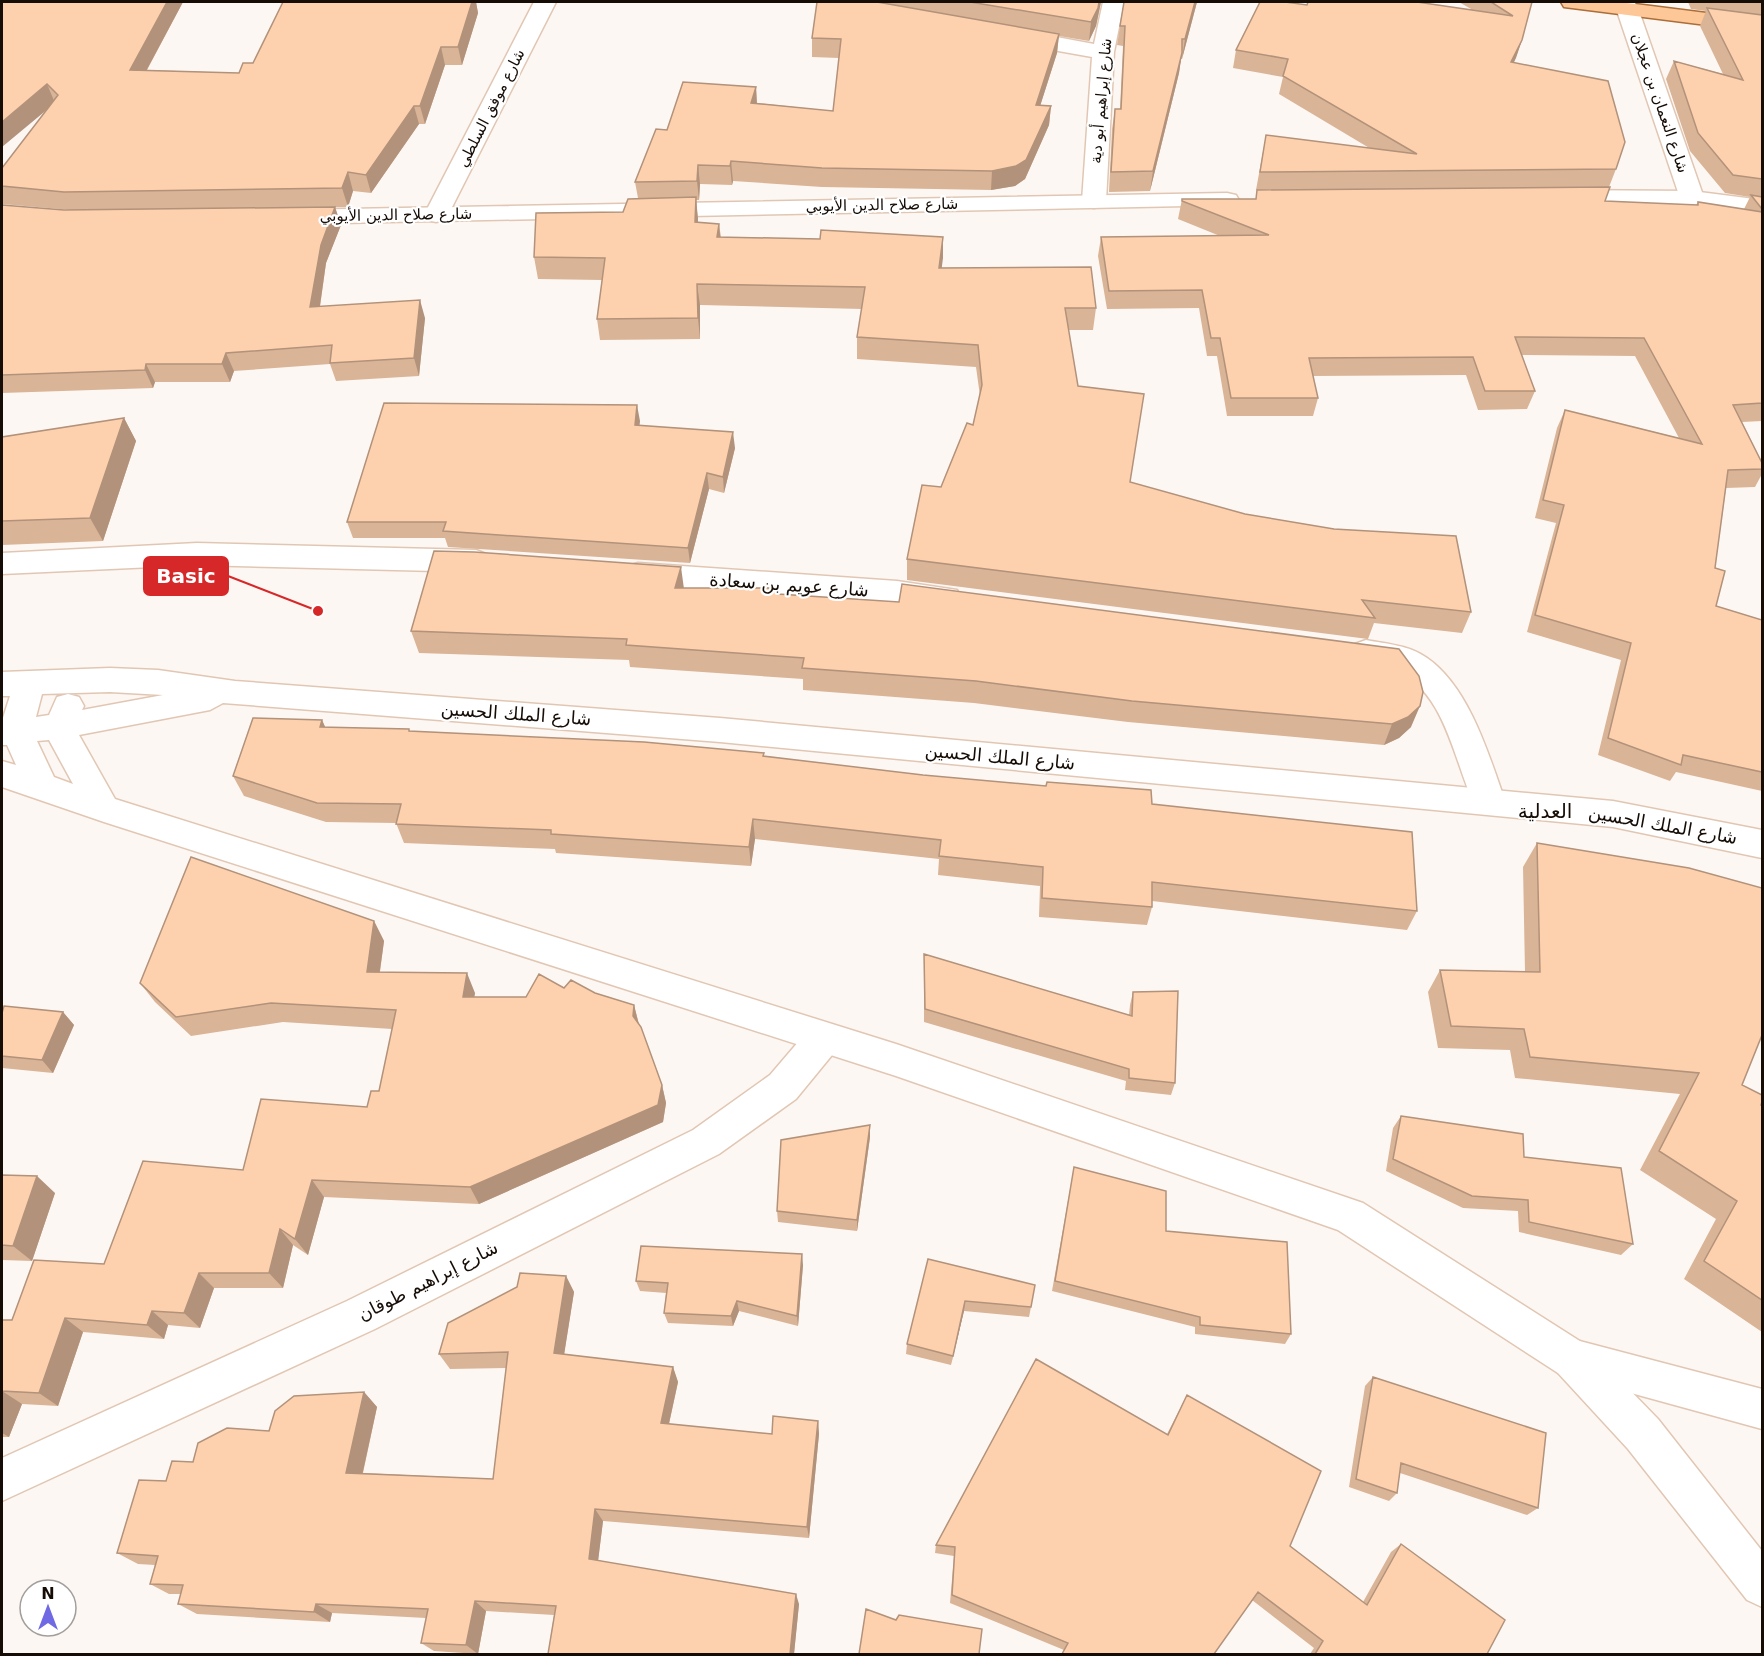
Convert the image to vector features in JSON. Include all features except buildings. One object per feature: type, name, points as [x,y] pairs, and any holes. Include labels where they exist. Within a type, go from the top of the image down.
[{"type":"main road","points":[[1572,2],[1762,26]]},
{"type":"street","name":"شارع موفق السلطي","points":[[436,215],[546,2]]},
{"type":"street","name":"شارع إبراهيم أبو دية","points":[[1094,201],[1103,52],[1113,2]]},
{"type":"street","name":"شارع النعمان بن عجلان","points":[[1627,8],[1692,198]]},
{"type":"street","points":[[998,33],[1103,52]]},
{"type":"street","points":[[1543,197],[1692,198],[1762,207]]},
{"type":"street","name":"شارع صلاح الدين الأيوبي","points":[[272,217],[1248,199]]},
{"type":"street","points":[[2,564],[197,555],[503,563]]},
{"type":"street","name":"شارع عويم بن سعادة","points":[[609,572],[897,592],[979,603]]},
{"type":"street","points":[[1344,650],[1399,657],[1425,673],[1461,723],[1489,801]]},
{"type":"street","points":[[76,682],[61,726],[71,756],[104,809]]},
{"type":"street","name":"شارع الملك الحسين","points":[[15,684],[158,682],[235,693],[720,730],[1613,814],[1698,829],[1762,844]]},
{"type":"street","points":[[15,684],[9,732],[42,786]]},
{"type":"street","name":"شارع الملك الحسين","points":[[9,732],[61,726],[235,693]]},
{"type":"street","points":[[2,774],[104,809],[824,1038],[1349,1216],[1572,1359],[1643,1434],[1762,1585]]},
{"type":"street","name":"شارع إبراهيم طوقان","points":[[2,1480],[360,1315],[706,1142],[783,1087],[824,1038]]},
{"type":"street","points":[[1572,1359],[1762,1409]]},
{"type":"place","name":"Basic","points":[[318,611]]},
{"type":"district","name":"العدلية","points":[[1545,811]]}]
